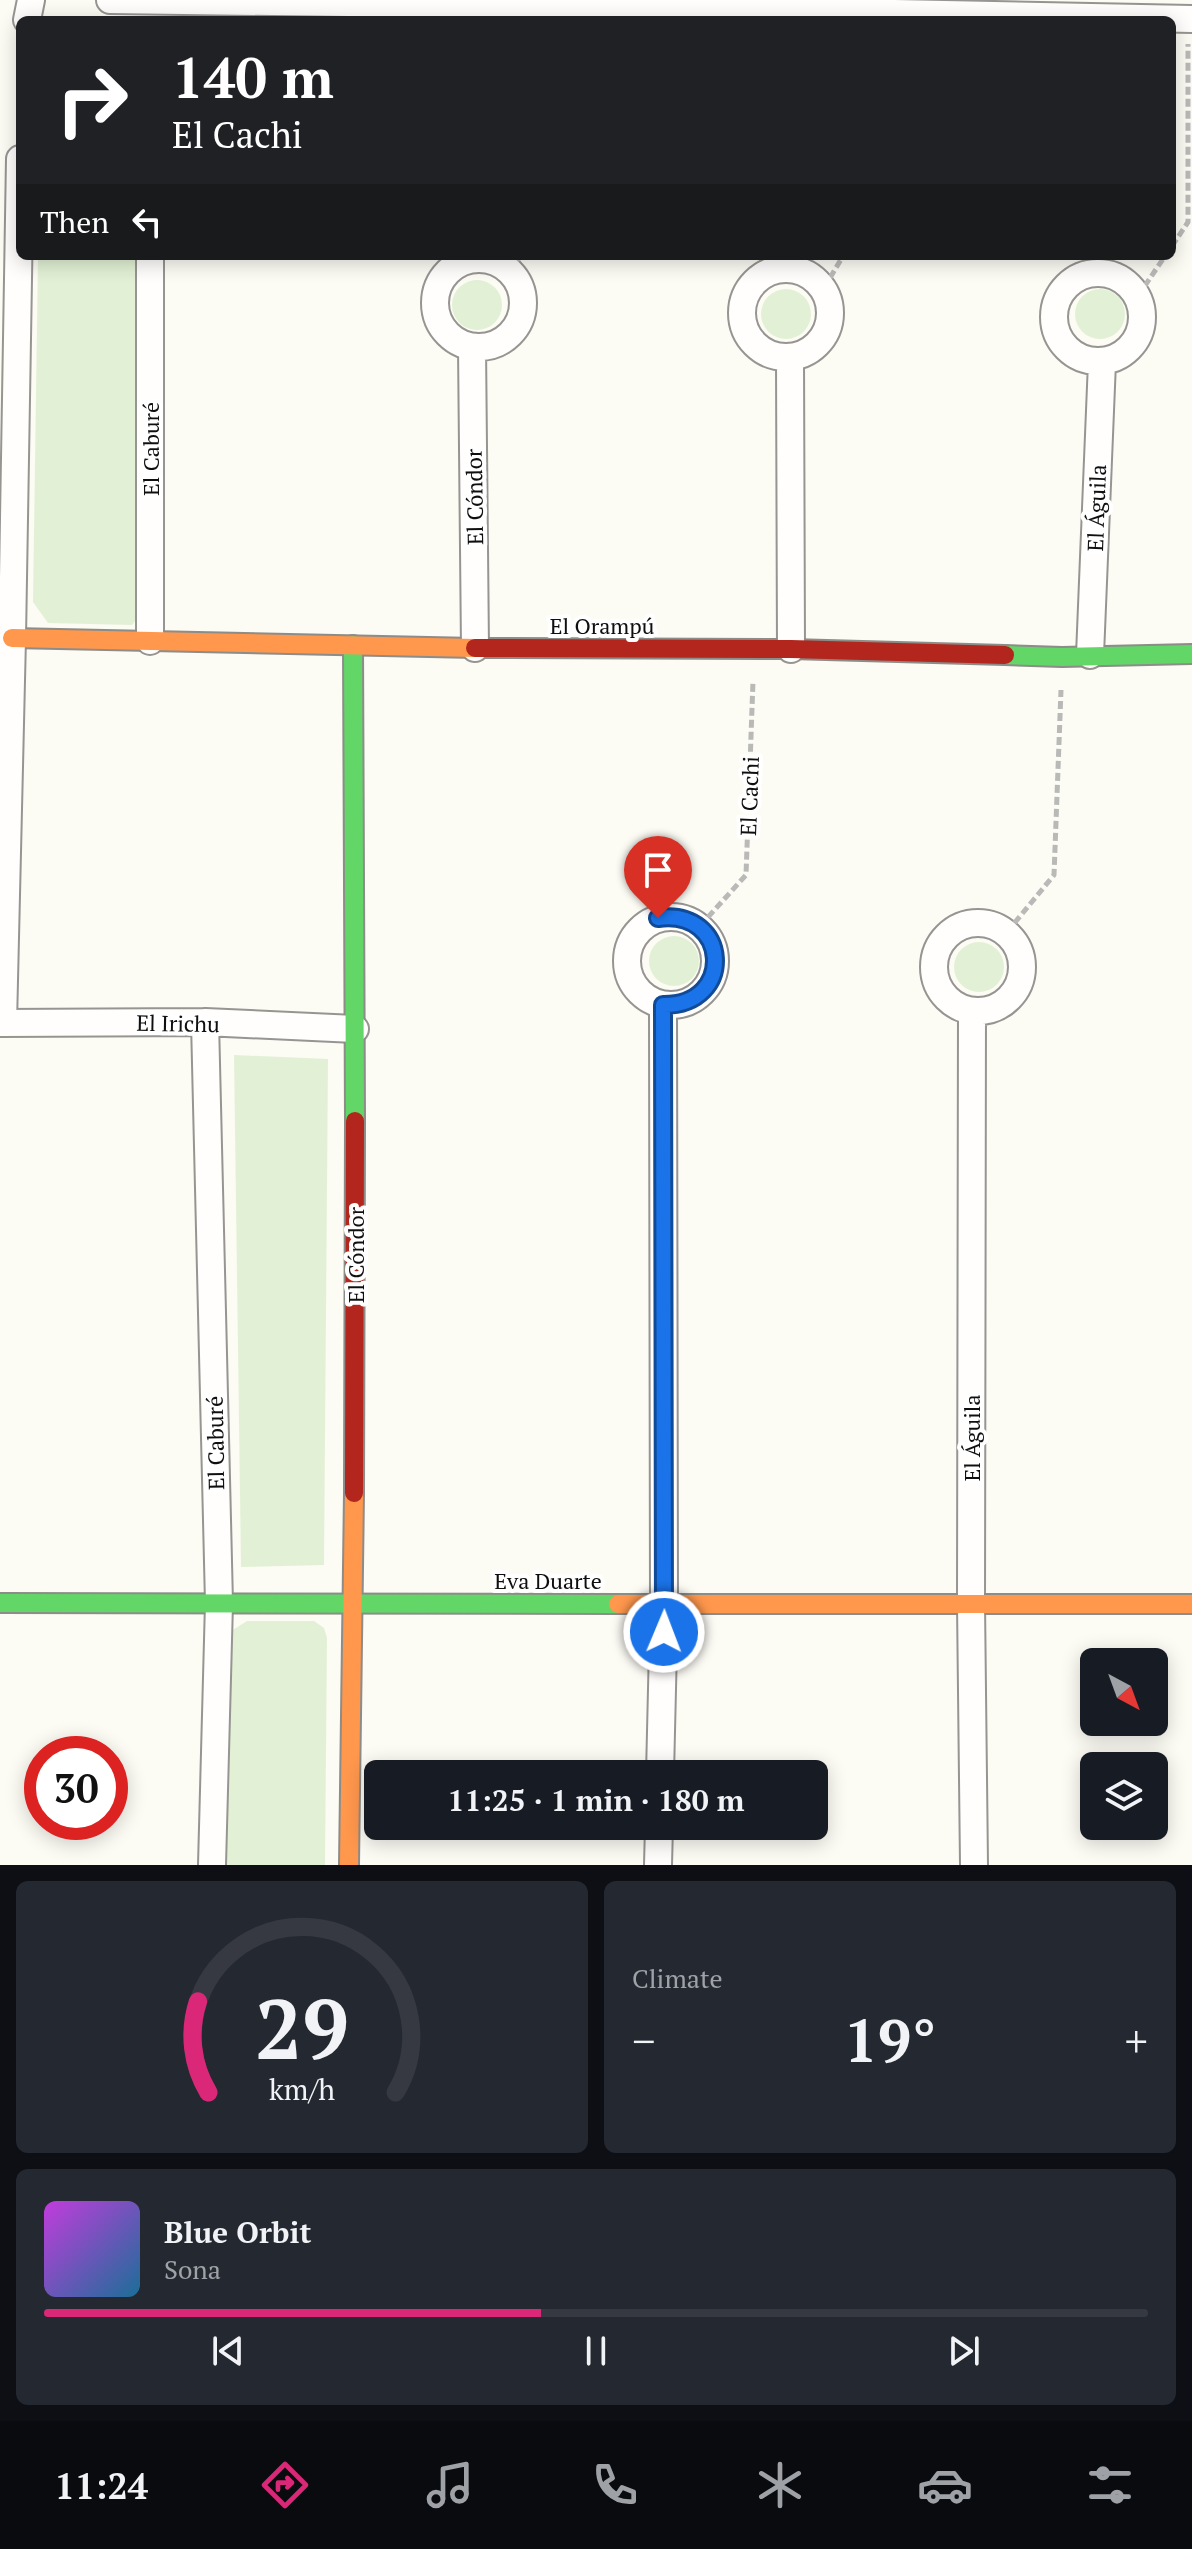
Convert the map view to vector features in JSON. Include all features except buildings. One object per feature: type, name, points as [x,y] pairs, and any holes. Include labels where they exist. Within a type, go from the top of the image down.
[{"type":"street","points":[[110,0],[151,11],[236,1],[498,2],[1082,8],[1161,16]]},
{"type":"street","points":[[1,1023],[18,260]]},
{"type":"street","name":"El Caburé","points":[[150,260],[150,641]]},
{"type":"street","points":[[465,260],[441,278],[435,292],[434,306],[438,321],[458,343],[487,347],[512,333],[520,321],[523,307],[515,262],[489,260]]},
{"type":"street","points":[[787,268],[814,278],[824,288],[830,303],[831,318],[827,333],[818,345],[805,354],[790,358],[776,357],[762,351],[751,341],[744,329],[743,300],[760,277],[773,270],[787,268]]},
{"type":"street","points":[[1088,273],[1117,276],[1130,285],[1138,296],[1143,310],[1143,325],[1138,339],[1129,350],[1102,362],[1087,361],[1063,345],[1053,317],[1056,302],[1075,279],[1088,273]]},
{"type":"street","name":"El Cóndor","points":[[472,347],[475,648]]},
{"type":"street","points":[[790,358],[791,649]]},
{"type":"street","name":"El Águila","points":[[1090,655],[1102,362]]},
{"type":"street","name":"El Orampú","points":[[12,638],[475,648],[791,649],[1062,657],[1192,654]]},
{"type":"street","name":"El Cóndor","points":[[349,1865],[354,1603],[353,645]]},
{"type":"street","points":[[672,916],[700,926],[710,937],[716,965],[712,980],[704,992],[692,1001],[663,1005],[637,991],[627,963],[628,949],[634,935],[658,918],[672,916]]},
{"type":"street","points":[[979,922],[1007,932],[1022,957],[1023,971],[1011,997],[986,1011],[957,1007],[945,998],[933,971],[941,942],[951,931],[964,924],[979,922]]},
{"type":"street","points":[[660,1760],[664,1604],[663,1005]]},
{"type":"street","name":"El Águila","points":[[972,1011],[974,1865]]},
{"type":"street","name":"El Caburé","points":[[205,1022],[219,1603],[212,1865]]},
{"type":"street","name":"El Irichu","points":[[1,1023],[205,1022],[355,1029]]},
{"type":"street","name":"Eva Duarte","points":[[0,1603],[1192,1604]]},
{"type":"street","points":[[658,1865],[659,1840]]},
{"type":"path","points":[[1176,240],[1188,222],[1190,19]]},
{"type":"path","points":[[824,288],[841,260]]},
{"type":"path","points":[[1138,296],[1162,260]]},
{"type":"path","name":"El Cachi","points":[[700,926],[746,875],[754,649]]},
{"type":"path","points":[[1007,932],[1054,875],[1062,657]]},
{"type":"green space","points":[[38,260],[136,260],[136,620],[132,625],[48,623],[33,602]]},
{"type":"green space","points":[[477,280],[495,287],[502,305],[495,323],[477,330],[459,323],[452,305],[459,287]]},
{"type":"green space","points":[[786,289],[804,296],[811,314],[804,332],[786,339],[768,332],[761,314],[768,296]]},
{"type":"green space","points":[[1100,289],[1118,296],[1125,314],[1118,332],[1100,339],[1082,332],[1075,314],[1082,296]]},
{"type":"green space","points":[[674,936],[692,943],[699,961],[692,979],[674,986],[656,979],[649,961],[656,943]]},
{"type":"green space","points":[[979,942],[997,949],[1004,967],[997,985],[979,992],[961,985],[954,967],[961,949]]},
{"type":"green space","points":[[234,1055],[328,1059],[324,1565],[241,1567]]},
{"type":"green space","points":[[247,1621],[314,1621],[324,1628],[327,1638],[325,1865],[219,1865],[228,1633]]},
{"type":"traffic: fast","points":[[353,645],[355,1121]]},
{"type":"traffic: fast","points":[[1005,655],[1192,654]]},
{"type":"traffic: fast","points":[[0,1603],[618,1604]]},
{"type":"traffic: slow","points":[[12,638],[475,648]]},
{"type":"traffic: slow","points":[[349,1865],[354,1493]]},
{"type":"traffic: slow","points":[[618,1604],[1192,1604]]},
{"type":"traffic: jam","points":[[475,648],[791,649],[1005,655]]},
{"type":"traffic: jam","points":[[354,1493],[355,1121]]},
{"type":"route","points":[[658,918],[672,916],[700,926],[710,937],[716,965],[712,980],[704,992],[692,1001],[663,1005],[664,1632]]}]
